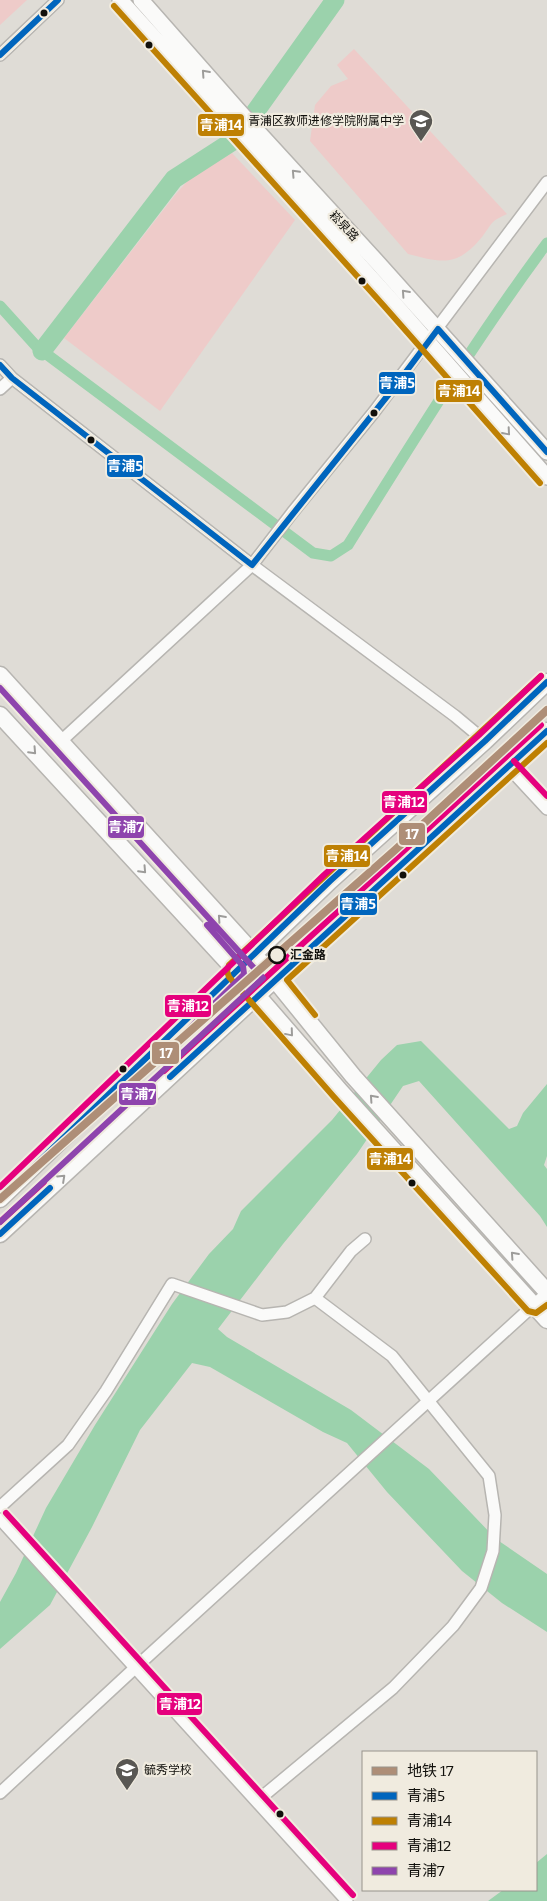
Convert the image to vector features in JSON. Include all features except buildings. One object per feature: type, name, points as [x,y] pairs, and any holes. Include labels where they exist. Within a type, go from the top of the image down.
[{"type":"main road","points":[[0,675],[254,954],[353,1076],[547,1292]]},
{"type":"main road","points":[[0,1199],[330,881],[485,741],[547,682]]},
{"type":"main road","points":[[0,715],[259,996],[340,1091],[547,1320]]},
{"type":"main road","points":[[0,1234],[259,996],[275,979],[547,731]]},
{"type":"street","points":[[0,55],[58,0]]},
{"type":"street","name":"崧泉路","points":[[120,0],[438,329],[547,452]]},
{"type":"street","name":"崧泉路","points":[[141,0],[233,115]]},
{"type":"street","name":"崧泉路","points":[[255,139],[428,343],[547,477]]},
{"type":"street","points":[[60,742],[252,565],[428,343],[547,182]]},
{"type":"street","points":[[0,365],[12,378],[252,565],[455,716],[485,741]]},
{"type":"street","points":[[0,389],[12,378]]},
{"type":"street","points":[[508,767],[547,809]]},
{"type":"street","points":[[0,1507],[68,1445],[106,1391],[172,1284],[262,1315],[287,1312],[315,1298],[351,1252],[365,1239]]},
{"type":"street","points":[[0,1793],[136,1666],[547,1292]]},
{"type":"street","points":[[257,1801],[393,1688],[453,1626],[481,1588],[493,1551],[495,1515],[489,1476],[392,1356],[315,1298]]},
{"type":"street","points":[[0,1519],[66,1593],[136,1666],[347,1901]]},
{"type":"shaded area","points":[[0,0],[27,0],[0,25]]},
{"type":"shaded area","points":[[354,49],[507,214],[494,221],[482,237],[465,254],[449,260],[440,260],[408,254],[310,141],[315,105],[331,86],[348,79],[337,65]]},
{"type":"shaded area","points":[[232,153],[295,220],[160,411],[64,338],[175,195],[192,176]]},
{"type":"shaded area","points":[[421,1041],[509,1129],[517,1126],[523,1113],[547,1084],[547,1156],[544,1165],[547,1169],[547,1227],[540,1216],[419,1081],[403,1086],[357,1154],[283,1244],[218,1329],[227,1337],[351,1410],[429,1469],[496,1539],[547,1574],[547,1632],[502,1603],[462,1571],[387,1492],[347,1443],[323,1432],[210,1367],[192,1363],[140,1430],[92,1527],[50,1605],[0,1649],[0,1602],[16,1573],[46,1508],[95,1425],[172,1304],[209,1254],[233,1229],[241,1211],[332,1120],[381,1060],[397,1045]]},
{"type":"shaded area","points":[[547,1854],[547,1901],[488,1901],[502,1891],[537,1891],[537,1862]]},
{"type":"waterway","points":[[42,351],[174,179],[236,139],[335,0]]},
{"type":"waterway","points":[[0,306],[37,347],[313,553],[331,556],[348,545],[469,354],[547,243]]},
{"type":"metro line","name":"17","points":[[0,1199],[395,850],[547,710]]},
{"type":"transit line","name":"青浦5","points":[[0,55],[58,0]]},
{"type":"transit line","name":"青浦14","points":[[114,6],[384,306],[540,483]]},
{"type":"transit line","name":"青浦5","points":[[252,565],[393,389],[438,329],[547,452]]},
{"type":"transit line","name":"青浦5","points":[[0,365],[12,378],[252,565]]},
{"type":"transit line","name":"青浦14","points":[[541,676],[229,965],[227,971],[229,977],[334,1097],[528,1311],[536,1313],[547,1305]]},
{"type":"transit line","name":"青浦12","points":[[0,1187],[324,875],[479,735],[541,676]]},
{"type":"transit line","name":"青浦5","points":[[0,1199],[330,881],[485,741],[547,682]]},
{"type":"transit line","name":"青浦7","points":[[0,688],[263,978],[0,1222]]},
{"type":"transit line","name":"青浦12","points":[[164,1071],[541,725]]},
{"type":"transit line","name":"青浦5","points":[[170,1077],[547,731]]},
{"type":"transit line","name":"青浦14","points":[[315,1015],[287,980],[547,743]]},
{"type":"transit line","name":"青浦12","points":[[514,761],[547,796]]},
{"type":"transit line","name":"青浦7","points":[[157,1061],[244,974],[243,966],[207,925]]},
{"type":"transit line","name":"青浦12","points":[[0,1222],[44,1182]]},
{"type":"transit line","name":"青浦5","points":[[0,1234],[50,1188]]},
{"type":"transit line","name":"青浦12","points":[[6,1513],[353,1895]]},
{"type":"place","name":"青浦区教师进修学院附属中学","points":[[421,142]]},
{"type":"place","name":"汇金路","points":[[277,955]]},
{"type":"place","name":"毓秀学校","points":[[127,1791]]}]
